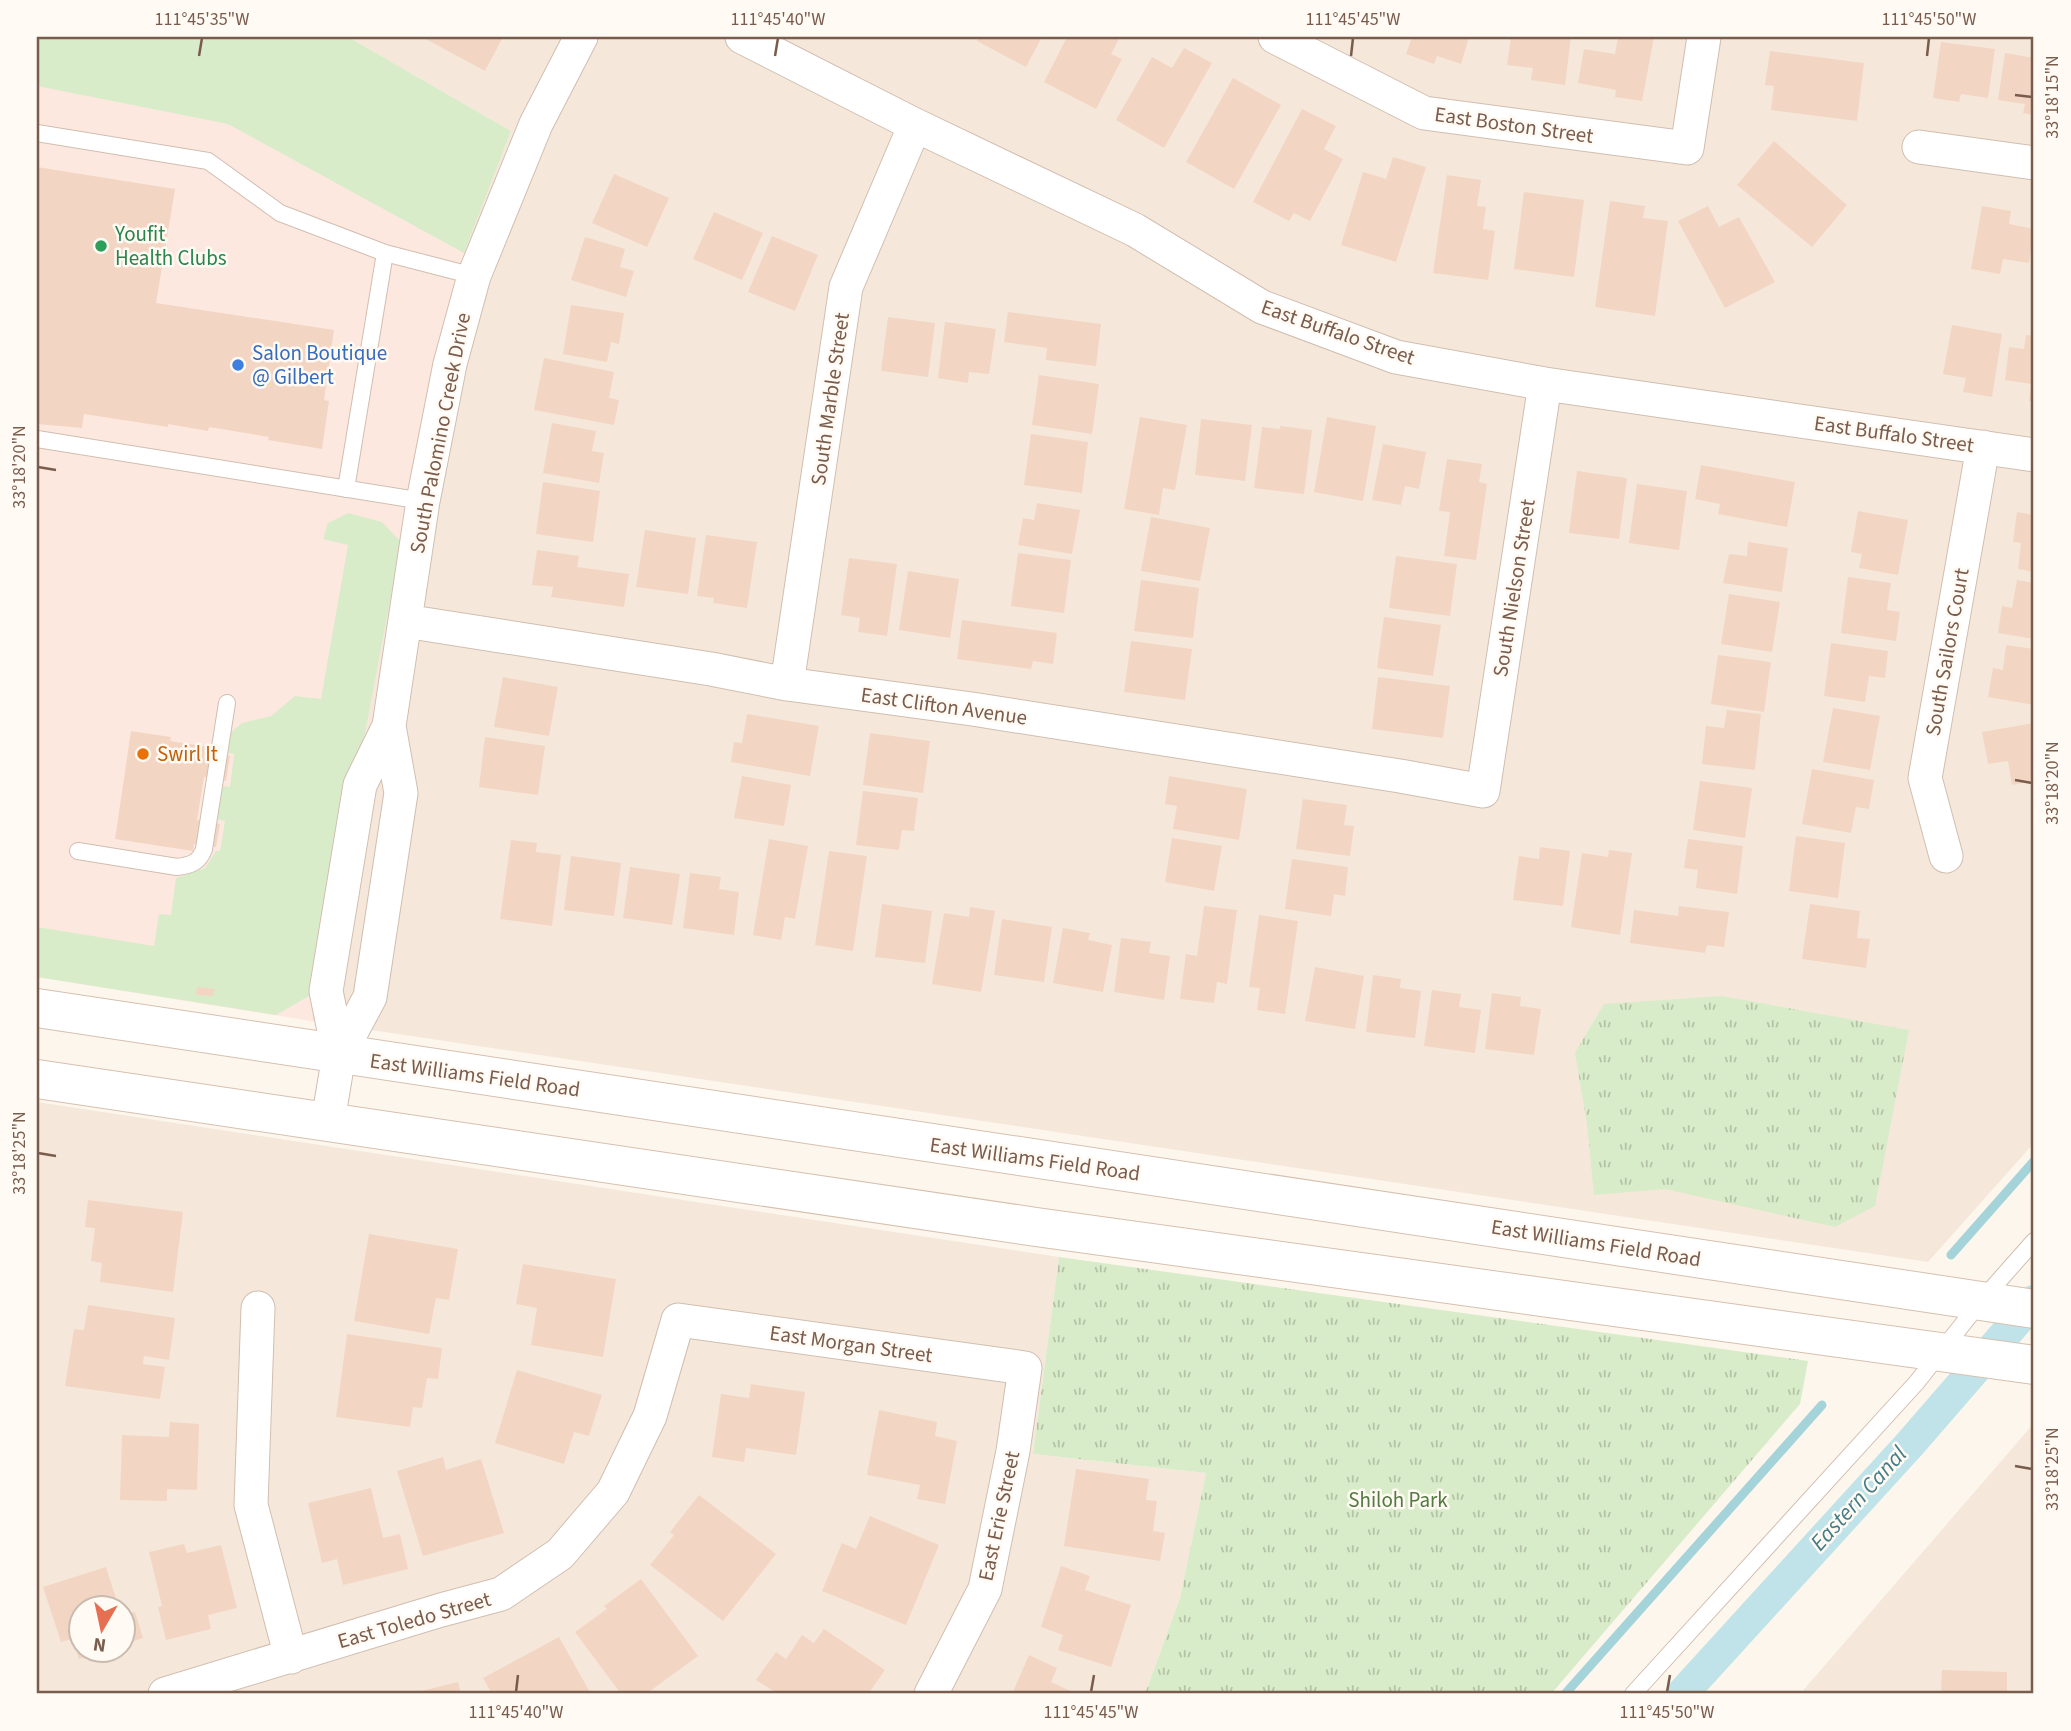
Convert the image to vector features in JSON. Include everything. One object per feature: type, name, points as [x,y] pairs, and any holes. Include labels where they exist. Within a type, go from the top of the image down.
[{"type":"main road","name":"East Williams Field Road","points":[[42,1013],[339,1055],[2034,1309]]},
{"type":"main road","points":[[37,1079],[1022,1225],[2029,1364]]},
{"type":"street","name":"South Palomino Creek Drive","points":[[339,1055],[326,991],[360,785],[389,726],[423,501],[450,364],[474,276],[536,124],[581,37]]},
{"type":"street","name":"East Buffalo Street","points":[[742,37],[915,125],[1135,230],[1262,307],[1396,357],[1545,384],[2034,456]]},
{"type":"street","name":"East Boston Street","points":[[1275,37],[1424,113],[1687,149],[1704,37]]},
{"type":"street","name":"South Marble Street","points":[[787,684],[846,287],[915,125]]},
{"type":"street","points":[[1919,147],[2034,163]]},
{"type":"street","name":"South Nielson Street","points":[[1483,792],[1545,384]]},
{"type":"street","name":"South Sailors Court","points":[[1946,856],[1924,778],[1983,447]]},
{"type":"street","name":"East Clifton Avenue","points":[[405,621],[697,667],[787,684],[1210,746],[1483,792]]},
{"type":"street","name":"South Palomino Creek Drive","points":[[339,1055],[370,998],[401,793],[389,726]]},
{"type":"street","points":[[328,1121],[339,1055]]},
{"type":"street","points":[[258,1308],[251,1505],[291,1657]]},
{"type":"street","name":"East Toledo Street","points":[[165,1694],[441,1609],[500,1594],[560,1554],[613,1492],[650,1416],[678,1320]]},
{"type":"street","name":"East Morgan Street","points":[[678,1320],[1025,1368]]},
{"type":"street","name":"East Erie Street","points":[[931,1694],[985,1589],[1013,1451],[1025,1368]]},
{"type":"lane","points":[[37,133],[208,160],[280,213],[386,253],[474,276]]},
{"type":"lane","points":[[346,489],[386,253]]},
{"type":"lane","points":[[37,439],[423,501]]},
{"type":"lane","points":[[78,851],[177,867],[192,865],[204,849],[227,703]]},
{"type":"lane","points":[[1633,1694],[1908,1392],[1981,1301],[2034,1241]]},
{"type":"shaded area","points":[[37,37],[348,37],[511,131],[464,253],[367,703],[311,1021],[37,977]]},
{"type":"shaded area","points":[[348,37],[2034,37],[2034,1143],[1928,1262],[311,1021],[367,703],[464,253],[511,131]]},
{"type":"shaded area","points":[[37,1102],[1059,1257],[1033,1454],[1206,1473],[1180,1598],[1145,1694],[37,1694]]},
{"type":"shaded area","points":[[2034,1423],[2034,1694],[1800,1694]]},
{"type":"green space","points":[[37,37],[348,37],[511,131],[464,253],[228,124],[37,86]]},
{"type":"green space","points":[[348,513],[382,522],[401,542],[316,992],[276,1015],[37,977],[37,927],[154,946],[159,914],[171,915],[176,878],[205,868],[216,851],[220,851],[225,821],[217,819],[223,786],[230,787],[234,754],[228,753],[231,732],[242,723],[271,716],[295,696],[321,699],[348,545],[323,539],[328,523]]},
{"type":"green space","points":[[1722,996],[1909,1030],[1875,1206],[1835,1227],[1665,1189],[1594,1195],[1587,1124],[1575,1053],[1604,1004]]},
{"type":"green space","name":"Shiloh Park","points":[[1059,1257],[1808,1361],[1800,1404],[1551,1694],[1145,1694],[1180,1598],[1206,1473],[1033,1454]]},
{"type":"building","points":[[422,37],[503,37],[485,71]]},
{"type":"building","points":[[979,37],[1042,37],[1026,67],[977,41]]},
{"type":"building","points":[[1067,37],[1120,37],[1111,54],[1122,59],[1096,109],[1044,82]]},
{"type":"building","points":[[1412,37],[1469,37],[1461,64],[1437,56],[1434,64],[1406,54]]},
{"type":"building","points":[[1511,37],[1571,37],[1565,85],[1531,80],[1533,68],[1507,65]]},
{"type":"building","points":[[1618,37],[1654,37],[1642,101],[1615,97],[1616,90],[1578,83],[1584,49],[1615,54]]},
{"type":"building","points":[[1941,42],[1995,49],[1988,98],[1961,94],[1959,102],[1933,98]]},
{"type":"building","points":[[1184,48],[1212,63],[1164,148],[1116,120],[1152,57],[1172,68]]},
{"type":"building","points":[[1770,51],[1864,63],[1857,121],[1771,110],[1774,86],[1765,85]]},
{"type":"building","points":[[2005,53],[2034,58],[2034,115],[2023,113],[2025,104],[1998,100]]},
{"type":"building","points":[[1233,78],[1281,105],[1234,189],[1186,162]]},
{"type":"building","points":[[1302,109],[1336,126],[1324,149],[1343,159],[1310,221],[1294,213],[1289,221],[1253,202]]},
{"type":"building","points":[[1774,141],[1847,205],[1812,247],[1737,185]]},
{"type":"building","points":[[1393,157],[1426,167],[1396,262],[1341,245],[1363,172],[1386,179]]},
{"type":"building","points":[[37,167],[175,189],[156,303],[334,330],[324,400],[329,401],[322,449],[209,427],[208,431],[168,424],[168,427],[84,414],[82,428],[37,424]]},
{"type":"building","points":[[614,174],[669,198],[647,247],[592,223]]},
{"type":"building","points":[[1447,175],[1481,180],[1477,206],[1486,207],[1483,229],[1495,231],[1488,280],[1433,273]]},
{"type":"building","points":[[1524,192],[1584,200],[1574,277],[1514,269]]},
{"type":"building","points":[[1610,201],[1645,206],[1643,218],[1668,221],[1655,316],[1595,307]]},
{"type":"building","points":[[1708,206],[1719,227],[1739,217],[1775,282],[1725,308],[1678,221]]},
{"type":"building","points":[[1982,206],[2011,211],[2009,224],[2034,229],[2029,263],[2003,259],[2000,274],[1971,269]]},
{"type":"building","points":[[714,212],[763,233],[742,280],[693,259]]},
{"type":"building","points":[[772,236],[818,255],[795,311],[748,292]]},
{"type":"building","points":[[585,237],[625,249],[620,267],[634,271],[626,297],[571,280]]},
{"type":"building","points":[[571,305],[624,313],[619,344],[611,342],[607,362],[563,354]]},
{"type":"building","points":[[1008,312],[1101,324],[1096,366],[1046,360],[1047,348],[1004,342]]},
{"type":"building","points":[[888,317],[935,323],[928,377],[881,371]]},
{"type":"building","points":[[945,322],[996,329],[989,374],[969,372],[968,383],[938,378]]},
{"type":"building","points":[[1952,325],[2002,334],[1992,397],[1963,392],[1966,378],[1943,374]]},
{"type":"building","points":[[2026,335],[2034,336],[2034,402],[2029,401],[2031,384],[2005,380],[2009,347],[2024,349]]},
{"type":"building","points":[[544,358],[614,372],[609,398],[619,400],[614,425],[534,410]]},
{"type":"building","points":[[1039,375],[1099,384],[1092,434],[1032,425]]},
{"type":"building","points":[[1140,417],[1187,425],[1175,490],[1163,488],[1159,515],[1124,509]]},
{"type":"building","points":[[1327,417],[1376,426],[1363,501],[1314,492]]},
{"type":"building","points":[[1201,419],[1252,425],[1245,481],[1195,475]]},
{"type":"building","points":[[552,423],[596,431],[592,451],[604,453],[599,483],[543,473]]},
{"type":"building","points":[[1280,426],[1312,430],[1304,494],[1254,488],[1262,427],[1280,429]]},
{"type":"building","points":[[1031,434],[1088,442],[1082,493],[1024,485]]},
{"type":"building","points":[[1383,444],[1426,452],[1419,489],[1405,486],[1401,505],[1372,500]]},
{"type":"building","points":[[1447,459],[1482,464],[1479,482],[1487,484],[1476,560],[1444,556],[1450,512],[1439,511]]},
{"type":"building","points":[[1701,465],[1795,482],[1787,527],[1718,514],[1720,504],[1695,499]]},
{"type":"building","points":[[1577,471],[1627,478],[1619,539],[1569,533]]},
{"type":"building","points":[[543,482],[600,491],[593,542],[536,534]]},
{"type":"building","points":[[1637,484],[1687,491],[1679,550],[1629,543]]},
{"type":"building","points":[[1037,503],[1080,510],[1072,554],[1018,545],[1023,518],[1034,520]]},
{"type":"building","points":[[1858,511],[1908,520],[1898,575],[1859,568],[1862,554],[1851,552]]},
{"type":"building","points":[[2017,512],[2034,515],[2034,572],[2018,569],[2021,543],[2013,542]]},
{"type":"building","points":[[1151,517],[1210,528],[1200,581],[1141,571]]},
{"type":"building","points":[[645,530],[696,538],[688,594],[636,587]]},
{"type":"building","points":[[706,535],[757,542],[747,608],[713,603],[714,598],[697,596]]},
{"type":"building","points":[[1748,542],[1788,548],[1782,592],[1723,583],[1729,554],[1747,556]]},
{"type":"building","points":[[537,550],[579,556],[577,567],[629,574],[624,607],[551,597],[553,587],[532,585]]},
{"type":"building","points":[[1018,553],[1071,560],[1064,613],[1011,606]]},
{"type":"building","points":[[1396,556],[1457,564],[1450,616],[1389,608]]},
{"type":"building","points":[[849,558],[897,564],[887,636],[858,632],[860,618],[841,615]]},
{"type":"building","points":[[908,571],[959,579],[950,638],[899,630]]},
{"type":"building","points":[[1848,577],[1891,583],[1887,610],[1900,612],[1896,641],[1841,633]]},
{"type":"building","points":[[1141,580],[1199,588],[1193,638],[1134,631]]},
{"type":"building","points":[[2017,580],[2034,583],[2034,639],[1998,633],[2002,606],[2012,608]]},
{"type":"building","points":[[1729,594],[1780,602],[1772,652],[1721,644]]},
{"type":"building","points":[[1384,617],[1441,625],[1433,676],[1377,668]]},
{"type":"building","points":[[962,620],[1057,633],[1053,664],[1033,661],[1031,669],[957,659]]},
{"type":"building","points":[[1131,641],[1192,649],[1185,700],[1124,692]]},
{"type":"building","points":[[1831,643],[1888,651],[1885,678],[1869,676],[1865,702],[1824,696]]},
{"type":"building","points":[[2006,645],[2034,649],[2034,705],[1988,697],[1993,668],[2003,670]]},
{"type":"building","points":[[1718,655],[1771,662],[1764,712],[1711,704]]},
{"type":"building","points":[[503,677],[558,687],[549,736],[494,727]]},
{"type":"building","points":[[1378,677],[1450,686],[1443,738],[1372,729]]},
{"type":"building","points":[[1833,708],[1880,716],[1870,770],[1823,762]]},
{"type":"building","points":[[1727,710],[1761,714],[1755,770],[1702,764],[1706,726],[1724,728]]},
{"type":"building","points":[[747,714],[819,726],[810,776],[731,762],[734,742],[742,743]]},
{"type":"building","points":[[2034,723],[2034,781],[2012,785],[2008,761],[1988,764],[1982,732]]},
{"type":"building","points":[[131,731],[171,737],[170,741],[210,747],[209,753],[230,756],[226,781],[204,777],[197,820],[220,824],[216,847],[194,844],[193,851],[115,839]]},
{"type":"building","points":[[870,733],[930,741],[923,793],[863,785]]},
{"type":"building","points":[[485,737],[545,746],[538,795],[479,787]]},
{"type":"building","points":[[1812,769],[1874,780],[1869,809],[1856,807],[1851,833],[1802,824]]},
{"type":"building","points":[[742,776],[791,785],[784,826],[734,818]]},
{"type":"building","points":[[1169,776],[1247,789],[1239,840],[1173,829],[1177,806],[1165,804]]},
{"type":"building","points":[[1700,781],[1752,788],[1745,838],[1693,830]]},
{"type":"building","points":[[863,791],[918,798],[914,831],[902,830],[899,850],[856,845]]},
{"type":"building","points":[[1303,799],[1347,805],[1344,825],[1354,826],[1350,856],[1296,849]]},
{"type":"building","points":[[1796,836],[1845,843],[1838,898],[1789,891]]},
{"type":"building","points":[[1172,838],[1222,846],[1214,891],[1165,882]]},
{"type":"building","points":[[769,839],[808,846],[795,919],[785,917],[781,940],[753,935]]},
{"type":"building","points":[[1688,839],[1743,846],[1737,894],[1696,888],[1698,870],[1684,868]]},
{"type":"building","points":[[511,840],[537,843],[536,852],[561,855],[552,926],[500,919]]},
{"type":"building","points":[[1540,847],[1570,851],[1563,906],[1513,900],[1519,856],[1539,859]]},
{"type":"building","points":[[1609,850],[1632,853],[1620,935],[1571,927],[1582,853],[1608,857]]},
{"type":"building","points":[[829,851],[867,856],[853,951],[815,945]]},
{"type":"building","points":[[571,856],[621,863],[614,916],[564,910]]},
{"type":"building","points":[[1292,859],[1348,867],[1345,896],[1334,894],[1331,916],[1285,909]]},
{"type":"building","points":[[630,867],[680,874],[672,925],[623,918]]},
{"type":"building","points":[[690,873],[721,877],[719,889],[739,892],[734,935],[683,928]]},
{"type":"building","points":[[882,904],[932,911],[925,963],[875,957]]},
{"type":"building","points":[[1810,904],[1860,911],[1857,938],[1870,939],[1866,968],[1802,959]]},
{"type":"building","points":[[1204,906],[1237,910],[1227,984],[1217,982],[1214,1003],[1180,999],[1186,954],[1197,956]]},
{"type":"building","points":[[1679,906],[1729,912],[1724,947],[1707,945],[1705,953],[1630,943],[1634,910],[1678,916]]},
{"type":"building","points":[[970,907],[995,911],[981,992],[932,984],[944,913],[969,917]]},
{"type":"building","points":[[1259,915],[1298,921],[1285,1014],[1257,1010],[1260,988],[1249,987]]},
{"type":"building","points":[[1002,919],[1052,927],[1044,982],[994,975]]},
{"type":"building","points":[[1063,928],[1090,933],[1088,940],[1112,945],[1103,992],[1053,983]]},
{"type":"building","points":[[1121,938],[1151,942],[1149,953],[1170,956],[1164,1000],[1114,992]]},
{"type":"building","points":[[1315,967],[1364,976],[1355,1029],[1305,1021]]},
{"type":"building","points":[[1373,975],[1401,979],[1400,988],[1421,991],[1415,1038],[1366,1032]]},
{"type":"building","points":[[197,987],[215,989],[213,996],[196,995]]},
{"type":"building","points":[[1432,990],[1461,994],[1459,1007],[1481,1010],[1475,1053],[1424,1046]]},
{"type":"building","points":[[1492,993],[1521,997],[1520,1006],[1541,1009],[1534,1055],[1485,1049]]},
{"type":"building","points":[[88,1200],[183,1212],[173,1292],[100,1282],[102,1263],[91,1261],[95,1228],[85,1227]]},
{"type":"building","points":[[369,1234],[458,1249],[449,1300],[436,1298],[429,1334],[354,1321]]},
{"type":"building","points":[[523,1264],[616,1279],[603,1357],[531,1345],[537,1308],[516,1304]]},
{"type":"building","points":[[88,1305],[175,1318],[169,1360],[144,1356],[143,1364],[165,1367],[160,1399],[65,1386],[74,1329],[84,1330]]},
{"type":"building","points":[[347,1334],[442,1348],[438,1379],[427,1378],[422,1408],[413,1407],[410,1427],[336,1417]]},
{"type":"building","points":[[517,1370],[602,1395],[589,1436],[574,1432],[564,1464],[495,1443]]},
{"type":"building","points":[[751,1384],[805,1392],[796,1455],[746,1448],[744,1462],[712,1457],[721,1394],[749,1398]]},
{"type":"building","points":[[879,1410],[937,1422],[935,1436],[957,1441],[945,1504],[917,1499],[920,1485],[867,1475]]},
{"type":"building","points":[[170,1422],[199,1424],[197,1490],[167,1489],[167,1501],[120,1500],[122,1435],[169,1437]]},
{"type":"building","points":[[443,1457],[446,1470],[481,1459],[504,1533],[423,1556],[397,1471]]},
{"type":"building","points":[[1076,1469],[1149,1479],[1146,1500],[1157,1501],[1153,1531],[1165,1533],[1160,1561],[1064,1546]]},
{"type":"building","points":[[371,1488],[383,1538],[400,1534],[408,1569],[343,1585],[337,1559],[322,1563],[308,1503]]},
{"type":"building","points":[[699,1495],[776,1554],[723,1621],[650,1565],[674,1535],[670,1532]]},
{"type":"building","points":[[870,1516],[939,1545],[906,1625],[822,1591],[842,1543],[856,1549]]},
{"type":"building","points":[[184,1544],[187,1553],[221,1545],[237,1608],[208,1615],[211,1629],[166,1640],[158,1607],[162,1606],[149,1552]]},
{"type":"building","points":[[1061,1566],[1090,1576],[1085,1590],[1131,1605],[1111,1667],[1058,1650],[1063,1635],[1041,1627]]},
{"type":"building","points":[[106,1567],[115,1594],[66,1594],[66,1641],[61,1642],[43,1587]]},
{"type":"building","points":[[641,1579],[698,1656],[646,1694],[621,1694],[575,1632],[607,1609],[604,1606]]},
{"type":"building","points":[[136,1615],[143,1638],[136,1640]]},
{"type":"building","points":[[824,1629],[885,1670],[868,1694],[778,1694],[756,1680],[776,1652],[786,1659],[802,1635],[814,1643]]},
{"type":"building","points":[[559,1637],[591,1694],[492,1694],[483,1678]]},
{"type":"building","points":[[1029,1655],[1057,1668],[1051,1682],[1077,1694],[1012,1694]]},
{"type":"building","points":[[1942,1670],[2007,1672],[2007,1694],[1941,1694]]},
{"type":"building","points":[[458,1682],[461,1694],[413,1694],[413,1693]]},
{"type":"waterway","points":[[1951,1255],[2034,1161]]},
{"type":"waterway","name":"Eastern Canal","points":[[1682,1694],[1910,1444],[2034,1301]]},
{"type":"waterway","points":[[1565,1694],[1822,1405]]},
{"type":"place","name":"Youfit Health Clubs","points":[[101,246]]},
{"type":"place","name":"Salon Boutique @ Gilbert","points":[[238,365]]},
{"type":"place","name":"Swirl It","points":[[143,754]]}]
